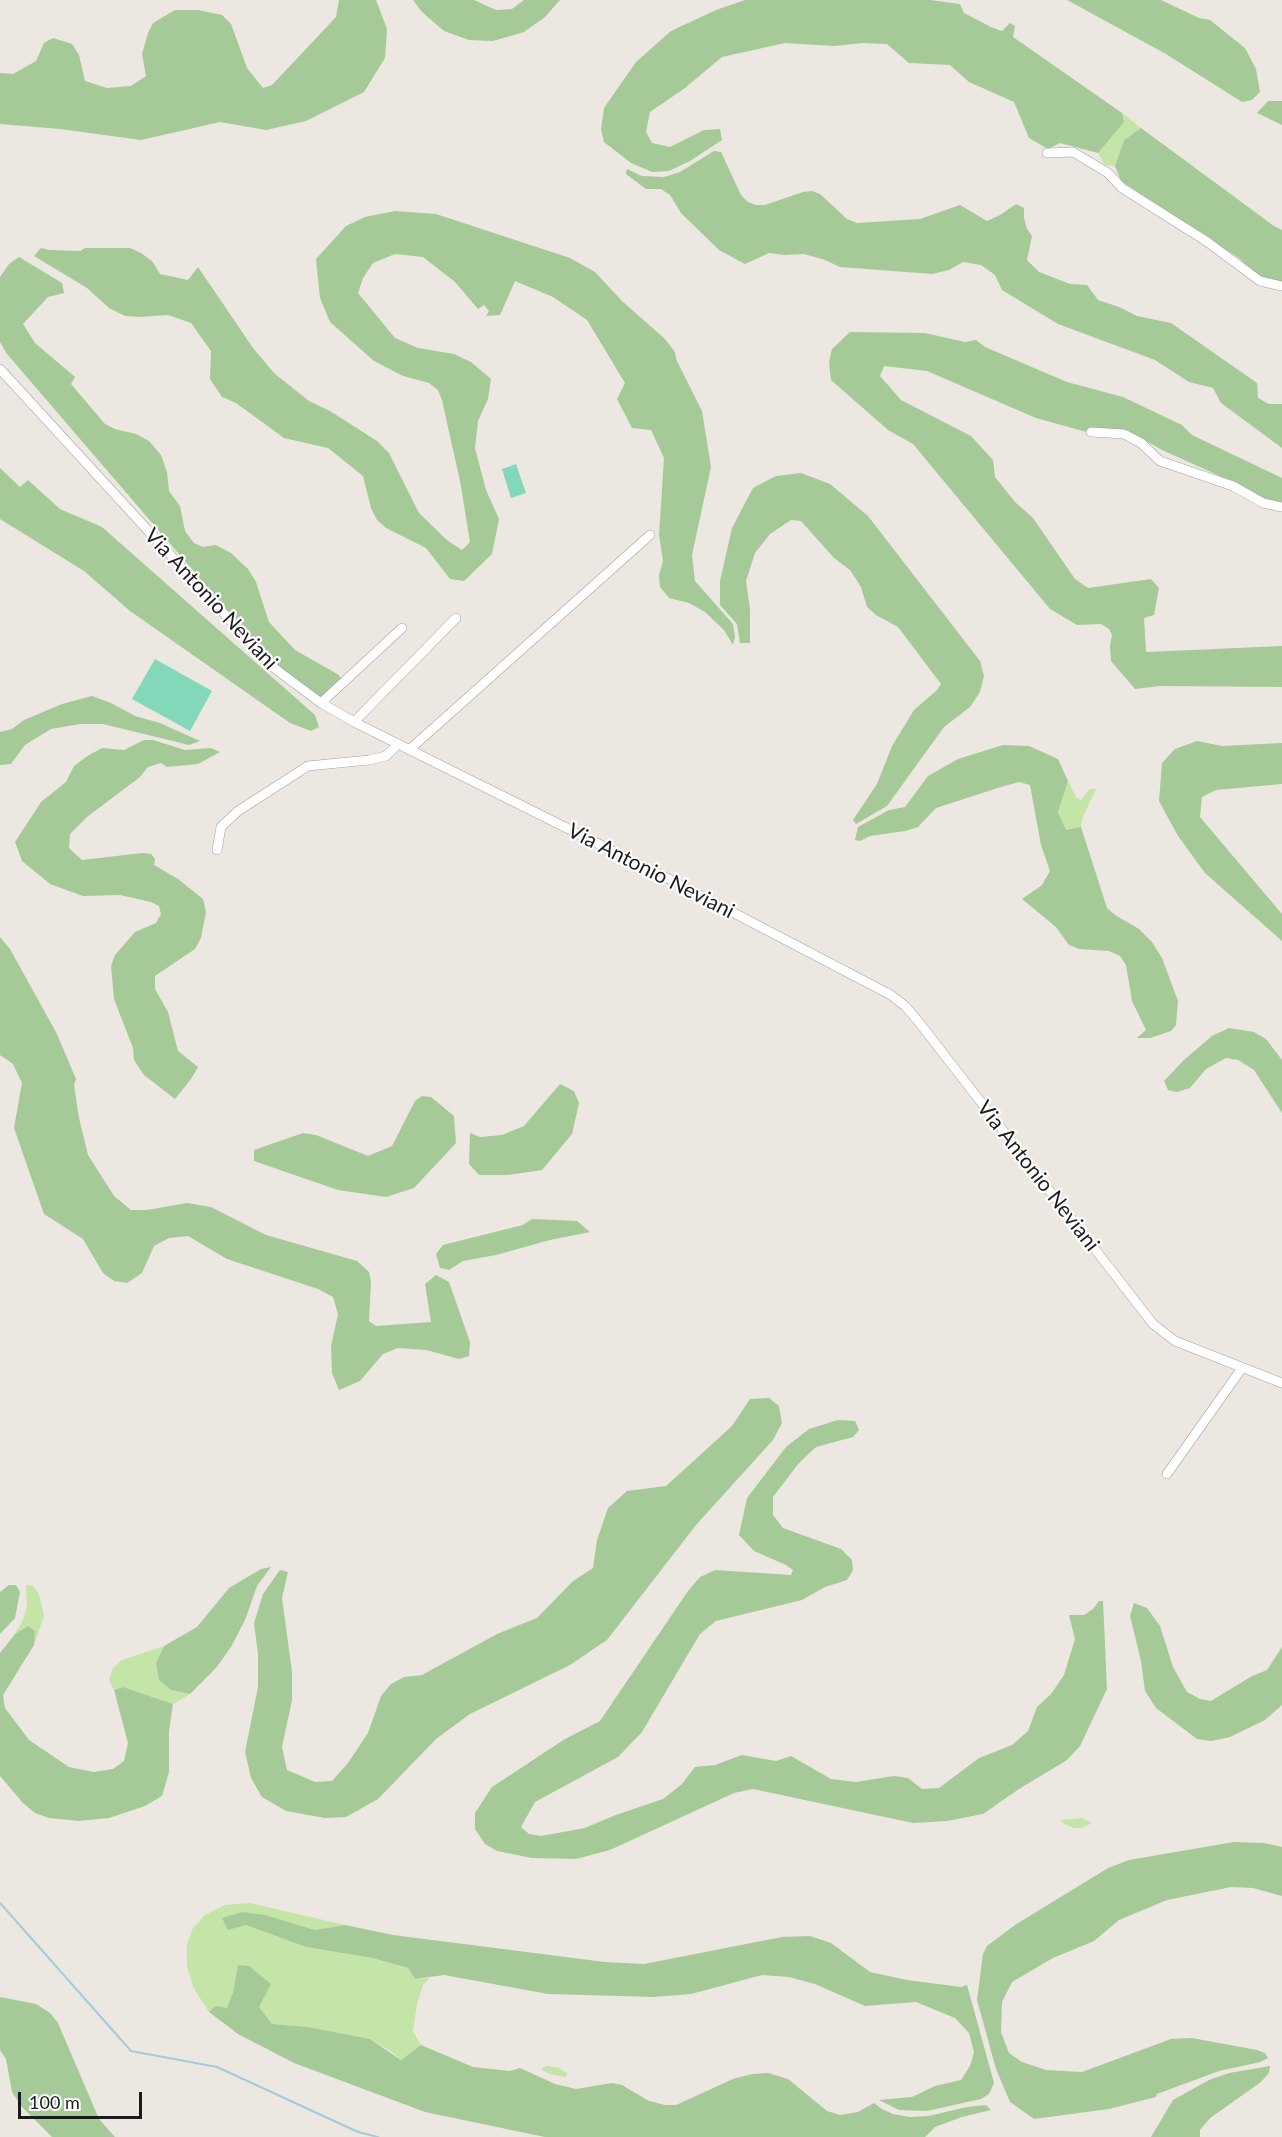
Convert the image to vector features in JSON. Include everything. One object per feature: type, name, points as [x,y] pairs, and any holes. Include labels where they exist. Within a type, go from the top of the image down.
[{"type":"street","points":[[1047,153],[1073,152],[1108,173],[1122,188],[1136,198],[1206,242],[1260,281],[1282,286]]},
{"type":"street","name":"Via Antonio Neviani","points":[[0,369],[267,662],[321,703],[354,722],[669,879],[891,995],[913,1015],[1153,1324],[1175,1341],[1282,1383]]},
{"type":"street","points":[[1090,432],[1124,434],[1141,443],[1160,461],[1233,486],[1263,503],[1282,507]]},
{"type":"street","points":[[409,750],[580,592],[650,535]]},
{"type":"street","points":[[354,722],[456,618]]},
{"type":"street","points":[[321,703],[402,628]]},
{"type":"street","points":[[218,850],[221,827],[238,811],[308,766],[369,760],[386,756],[398,744]]},
{"type":"street","points":[[1167,1474],[1242,1368]]},
{"type":"green space","points":[[339,0],[376,0],[387,29],[385,58],[364,92],[306,121],[266,130],[220,122],[141,140],[0,124],[0,73],[13,74],[36,61],[44,43],[53,38],[72,44],[79,55],[85,81],[107,88],[131,86],[146,76],[142,54],[153,23],[175,10],[198,10],[222,15],[231,24],[247,68],[263,88],[272,85],[336,17]]},
{"type":"green space","points":[[413,0],[474,0],[496,10],[512,9],[524,0],[560,0],[545,17],[524,32],[493,41],[469,40],[444,31],[422,12]]},
{"type":"green space","points":[[745,0],[930,0],[960,4],[964,13],[991,27],[1002,31],[1010,23],[1015,26],[1013,37],[1122,113],[1124,122],[1098,153],[1060,143],[1048,149],[1029,138],[1014,102],[969,82],[950,65],[909,63],[887,44],[863,43],[834,46],[785,43],[722,57],[685,88],[650,112],[646,132],[652,143],[670,147],[704,130],[720,129],[722,140],[690,161],[669,171],[652,172],[631,163],[604,142],[601,129],[604,108],[636,62],[671,31],[716,10]]},
{"type":"green space","points":[[1067,0],[1161,0],[1199,18],[1210,20],[1245,48],[1256,69],[1260,92],[1252,100],[1242,102],[1166,54]]},
{"type":"green space","points":[[1268,101],[1282,101],[1282,125],[1257,113]]},
{"type":"green space","points":[[1122,113],[1141,128],[1124,140],[1115,166],[1105,165],[1098,153],[1123,122]]},
{"type":"green space","points":[[1141,128],[1282,230],[1282,283],[1259,277],[1239,258],[1121,181],[1115,166],[1124,140]]},
{"type":"green space","points":[[714,151],[721,152],[741,195],[748,202],[756,205],[765,205],[812,191],[820,194],[847,219],[857,223],[920,219],[960,205],[987,221],[1016,204],[1024,208],[1027,229],[1032,236],[1027,260],[1039,272],[1070,284],[1087,285],[1098,300],[1137,316],[1171,323],[1257,383],[1258,398],[1269,404],[1282,404],[1282,448],[1221,403],[1213,388],[1189,382],[1155,360],[1058,324],[1002,290],[995,275],[981,265],[963,262],[949,270],[932,274],[840,267],[804,254],[769,253],[745,264],[719,250],[681,213],[670,195],[661,189],[646,189],[626,174],[627,169],[642,176],[664,177],[680,172]]},
{"type":"green space","points":[[395,211],[436,214],[570,258],[595,272],[622,301],[665,339],[675,352],[676,359],[702,411],[711,467],[692,555],[695,581],[733,624],[735,637],[733,645],[724,630],[705,612],[689,603],[669,598],[660,587],[659,575],[663,561],[659,535],[664,458],[651,430],[632,428],[617,399],[625,383],[587,320],[553,297],[515,281],[500,315],[486,316],[489,311],[484,305],[478,309],[455,282],[423,257],[395,254],[373,263],[363,278],[358,293],[395,338],[418,348],[454,354],[471,362],[491,379],[488,399],[478,421],[475,448],[486,490],[499,519],[492,554],[464,581],[450,579],[426,548],[386,528],[377,520],[371,508],[363,476],[328,448],[284,438],[236,403],[222,397],[210,379],[211,351],[191,323],[168,315],[125,316],[109,308],[87,288],[34,256],[41,248],[80,251],[85,248],[130,248],[152,261],[160,274],[188,280],[198,267],[253,348],[275,374],[309,401],[330,411],[377,441],[389,453],[419,513],[448,541],[462,550],[470,542],[460,481],[438,390],[429,383],[403,376],[374,361],[330,322],[320,298],[316,259],[346,226],[365,217]]},
{"type":"green space","points":[[19,257],[62,283],[64,293],[48,297],[23,324],[35,343],[75,377],[71,384],[105,424],[136,434],[149,441],[161,455],[167,472],[169,491],[180,506],[185,531],[194,543],[203,547],[216,545],[231,553],[248,569],[256,582],[269,622],[295,650],[339,675],[342,681],[325,698],[317,697],[270,660],[7,354],[0,342],[0,277],[9,264]]},
{"type":"green space","points":[[850,332],[925,333],[965,342],[976,340],[985,347],[1067,382],[1123,397],[1182,425],[1192,435],[1282,478],[1282,504],[1259,498],[1240,485],[1162,450],[1136,435],[1101,436],[1036,418],[927,371],[884,366],[880,376],[901,400],[971,436],[993,460],[995,477],[1015,502],[1033,518],[1075,579],[1088,588],[1151,579],[1159,588],[1154,615],[1144,618],[1146,652],[1282,646],[1282,687],[1160,686],[1135,689],[1111,661],[1112,635],[1109,629],[1101,624],[1077,625],[1050,609],[913,444],[888,430],[831,380],[829,362],[832,349]]},
{"type":"green space","points":[[516,464],[526,493],[511,498],[502,469]]},
{"type":"green space","points":[[0,468],[20,487],[28,480],[60,509],[102,527],[315,715],[319,727],[311,731],[290,723],[130,611],[84,571],[0,519]]},
{"type":"green space","points":[[801,473],[830,484],[868,516],[980,661],[984,676],[980,692],[970,707],[944,727],[887,806],[856,824],[853,820],[877,784],[892,746],[914,710],[941,684],[898,627],[876,615],[867,607],[861,587],[850,570],[834,558],[801,521],[791,520],[770,534],[755,553],[746,581],[750,609],[750,643],[740,643],[737,624],[720,605],[720,581],[732,528],[753,488],[776,476]]},
{"type":"green space","points":[[155,659],[212,691],[190,731],[132,699]]},
{"type":"green space","points":[[92,696],[135,716],[160,723],[200,741],[189,745],[103,724],[80,724],[51,729],[25,745],[11,764],[0,765],[0,732],[12,729],[24,720],[62,704]]},
{"type":"green space","points":[[144,740],[153,740],[185,750],[211,748],[220,752],[198,764],[167,767],[161,763],[148,767],[140,777],[87,817],[70,834],[69,848],[82,860],[151,854],[155,859],[154,865],[178,879],[203,899],[206,912],[201,938],[195,949],[155,976],[155,989],[168,1012],[178,1051],[198,1067],[175,1099],[144,1075],[134,1060],[133,1048],[114,999],[111,966],[115,955],[135,932],[156,923],[161,914],[159,906],[120,895],[83,896],[50,884],[22,861],[15,842],[41,802],[66,782],[74,766],[102,748],[124,750]]},
{"type":"green space","points":[[1197,741],[1222,746],[1282,743],[1282,784],[1216,790],[1202,797],[1200,817],[1282,914],[1282,941],[1205,873],[1178,836],[1159,801],[1162,763],[1175,749]]},
{"type":"green space","points":[[1003,745],[1029,746],[1058,759],[1068,781],[1058,812],[1066,830],[1081,827],[1107,908],[1139,929],[1152,942],[1162,958],[1178,1001],[1176,1025],[1171,1031],[1150,1038],[1137,1038],[1146,1030],[1132,1001],[1126,965],[1120,956],[1109,951],[1079,949],[1069,945],[1056,927],[1022,899],[1042,885],[1050,871],[1041,845],[1030,785],[1019,782],[1001,787],[936,808],[918,827],[870,836],[860,841],[855,840],[858,827],[889,810],[905,807],[928,776],[958,759]]},
{"type":"green space","points":[[1068,781],[1076,797],[1081,800],[1090,789],[1096,789],[1082,819],[1081,827],[1066,830],[1058,812]]},
{"type":"green space","points":[[0,937],[10,949],[57,1034],[76,1079],[74,1085],[79,1118],[88,1155],[114,1196],[131,1210],[147,1210],[187,1203],[211,1207],[266,1235],[357,1261],[369,1272],[371,1282],[369,1321],[376,1326],[431,1322],[425,1284],[436,1275],[449,1282],[470,1342],[469,1356],[459,1359],[426,1350],[398,1348],[383,1354],[360,1381],[339,1390],[332,1373],[331,1346],[338,1314],[333,1297],[318,1289],[227,1259],[188,1236],[169,1238],[154,1246],[142,1273],[127,1283],[114,1281],[103,1273],[83,1239],[44,1214],[14,1128],[22,1083],[13,1064],[0,1055]]},
{"type":"green space","points":[[1229,1028],[1254,1032],[1266,1039],[1282,1060],[1282,1113],[1254,1070],[1238,1060],[1226,1058],[1206,1069],[1190,1088],[1177,1092],[1168,1090],[1164,1081],[1184,1060],[1212,1036]]},
{"type":"green space","points":[[560,1084],[574,1091],[579,1103],[572,1134],[542,1170],[508,1175],[479,1175],[469,1164],[470,1133],[480,1137],[502,1135],[524,1126]]},
{"type":"green space","points":[[422,1096],[431,1097],[454,1116],[456,1143],[414,1188],[386,1197],[338,1190],[254,1161],[254,1150],[303,1133],[316,1135],[368,1156],[392,1146],[415,1101]]},
{"type":"green space","points":[[532,1219],[577,1221],[590,1232],[463,1261],[449,1270],[440,1268],[436,1254],[443,1245],[523,1225]]},
{"type":"green space","points":[[769,1398],[779,1406],[782,1423],[773,1440],[696,1525],[607,1640],[570,1665],[470,1714],[436,1739],[378,1799],[346,1817],[325,1818],[286,1811],[262,1797],[251,1778],[245,1752],[258,1687],[258,1654],[254,1623],[263,1594],[280,1570],[288,1572],[282,1598],[292,1672],[292,1700],[282,1747],[287,1770],[315,1782],[332,1781],[348,1763],[368,1733],[381,1696],[391,1684],[404,1677],[422,1675],[497,1634],[537,1618],[573,1581],[593,1568],[597,1540],[608,1508],[627,1491],[666,1486],[732,1426],[750,1399]]},
{"type":"green space","points":[[838,1420],[855,1421],[859,1430],[853,1437],[816,1447],[799,1463],[773,1497],[773,1515],[783,1528],[841,1549],[852,1560],[853,1570],[847,1580],[825,1587],[802,1600],[716,1621],[700,1634],[642,1732],[618,1757],[535,1802],[521,1827],[529,1834],[541,1836],[585,1828],[663,1799],[682,1784],[695,1767],[715,1765],[742,1755],[776,1761],[791,1756],[831,1779],[856,1782],[894,1776],[908,1778],[922,1789],[939,1788],[979,1758],[1012,1745],[1028,1731],[1037,1707],[1051,1694],[1064,1675],[1075,1639],[1069,1615],[1084,1615],[1099,1601],[1103,1601],[1107,1689],[1080,1746],[1067,1760],[983,1814],[947,1821],[913,1823],[753,1789],[734,1793],[610,1850],[576,1859],[532,1858],[497,1851],[485,1844],[475,1829],[475,1813],[492,1787],[565,1739],[600,1721],[688,1591],[700,1577],[715,1570],[791,1575],[793,1570],[754,1551],[739,1535],[747,1498],[786,1447],[809,1429]]},
{"type":"green space","points":[[271,1567],[257,1586],[245,1620],[231,1647],[216,1668],[190,1694],[171,1690],[159,1680],[156,1663],[164,1646],[197,1627],[229,1588],[261,1569]]},
{"type":"green space","points":[[9,1585],[16,1585],[20,1592],[15,1618],[0,1634],[0,1592]]},
{"type":"green space","points":[[26,1585],[33,1586],[39,1594],[44,1616],[34,1645],[35,1631],[28,1626],[15,1634],[27,1607]]},
{"type":"green space","points":[[1134,1603],[1147,1608],[1160,1626],[1173,1667],[1187,1692],[1200,1699],[1211,1701],[1252,1676],[1267,1670],[1282,1647],[1282,1705],[1265,1720],[1230,1737],[1211,1741],[1197,1739],[1156,1708],[1145,1691],[1141,1661],[1130,1616]]},
{"type":"green space","points":[[28,1626],[35,1631],[34,1645],[3,1695],[5,1708],[29,1740],[69,1767],[94,1772],[113,1769],[124,1761],[128,1743],[114,1690],[123,1687],[173,1704],[169,1731],[169,1772],[162,1796],[145,1806],[109,1818],[79,1821],[49,1818],[35,1813],[23,1803],[0,1776],[0,1653],[15,1634]]},
{"type":"green space","points":[[164,1646],[156,1663],[171,1690],[190,1694],[173,1704],[123,1687],[114,1690],[109,1680],[113,1668],[122,1660]]},
{"type":"green space","points":[[1082,1818],[1092,1823],[1082,1828],[1074,1828],[1060,1820]]},
{"type":"green space","points":[[1234,1842],[1264,1843],[1282,1847],[1282,1896],[1253,1888],[1231,1887],[1167,1900],[1119,1920],[1094,1941],[1053,1958],[1012,1982],[1002,2002],[1001,2032],[1009,2053],[1022,2062],[1046,2070],[1082,2072],[1171,2039],[1192,2038],[1257,2050],[1265,2053],[1268,2058],[1260,2062],[1219,2071],[1157,2094],[1156,2097],[1109,2109],[1034,2119],[1010,2102],[996,2069],[977,2000],[983,1954],[987,1946],[1015,1925],[1108,1868],[1129,1860]]},
{"type":"green space","points":[[250,1903],[345,1925],[315,1930],[265,1915],[228,1929],[246,1925],[306,1947],[372,1958],[408,1968],[415,1979],[430,1978],[423,1985],[417,2004],[413,2031],[421,2045],[401,2060],[370,2039],[308,2027],[272,2024],[259,2007],[238,1966],[227,2008],[216,2007],[209,2012],[194,1989],[187,1967],[187,1944],[193,1928],[205,1915],[225,1905]]},
{"type":"green space","points":[[242,1912],[265,1915],[315,1930],[345,1925],[393,1935],[605,1962],[644,1964],[782,1937],[810,1936],[831,1943],[870,1972],[907,1980],[961,1987],[967,1985],[994,2083],[989,2094],[981,2099],[927,2111],[899,2110],[879,2100],[912,2097],[935,2086],[961,2080],[970,2066],[974,2052],[969,2033],[955,2018],[916,2002],[865,2006],[815,1984],[789,1977],[762,1975],[691,1994],[654,1997],[548,1994],[444,1975],[415,1979],[408,1968],[372,1958],[306,1947],[246,1925],[228,1930],[222,1918]]},
{"type":"green space","points":[[238,1965],[249,1966],[271,1984],[259,2007],[272,2024],[308,2027],[370,2039],[401,2060],[421,2045],[473,2067],[510,2071],[520,2068],[555,2084],[576,2089],[612,2083],[622,2085],[649,2101],[665,2105],[676,2105],[733,2079],[768,2073],[788,2079],[827,2111],[840,2115],[858,2112],[874,2103],[893,2114],[910,2117],[928,2116],[986,2105],[991,2110],[935,2127],[925,2137],[545,2137],[425,2112],[294,2063],[238,2034],[209,2012],[216,2006],[227,2008],[233,1992]]},
{"type":"green space","points":[[0,1997],[36,2004],[50,2013],[58,2023],[99,2119],[115,2137],[52,2137],[22,2107],[12,2092],[6,2059],[0,2050]]},
{"type":"green space","points":[[1270,2066],[1269,2073],[1261,2082],[1210,2118],[1200,2130],[1200,2137],[1151,2137],[1173,2100],[1209,2080],[1229,2073]]},
{"type":"green space","points":[[543,2067],[559,2068],[568,2074],[565,2077],[542,2070]]},
{"type":"waterway","points":[[0,1903],[131,2051],[217,2067],[358,2132],[378,2137]]}]
